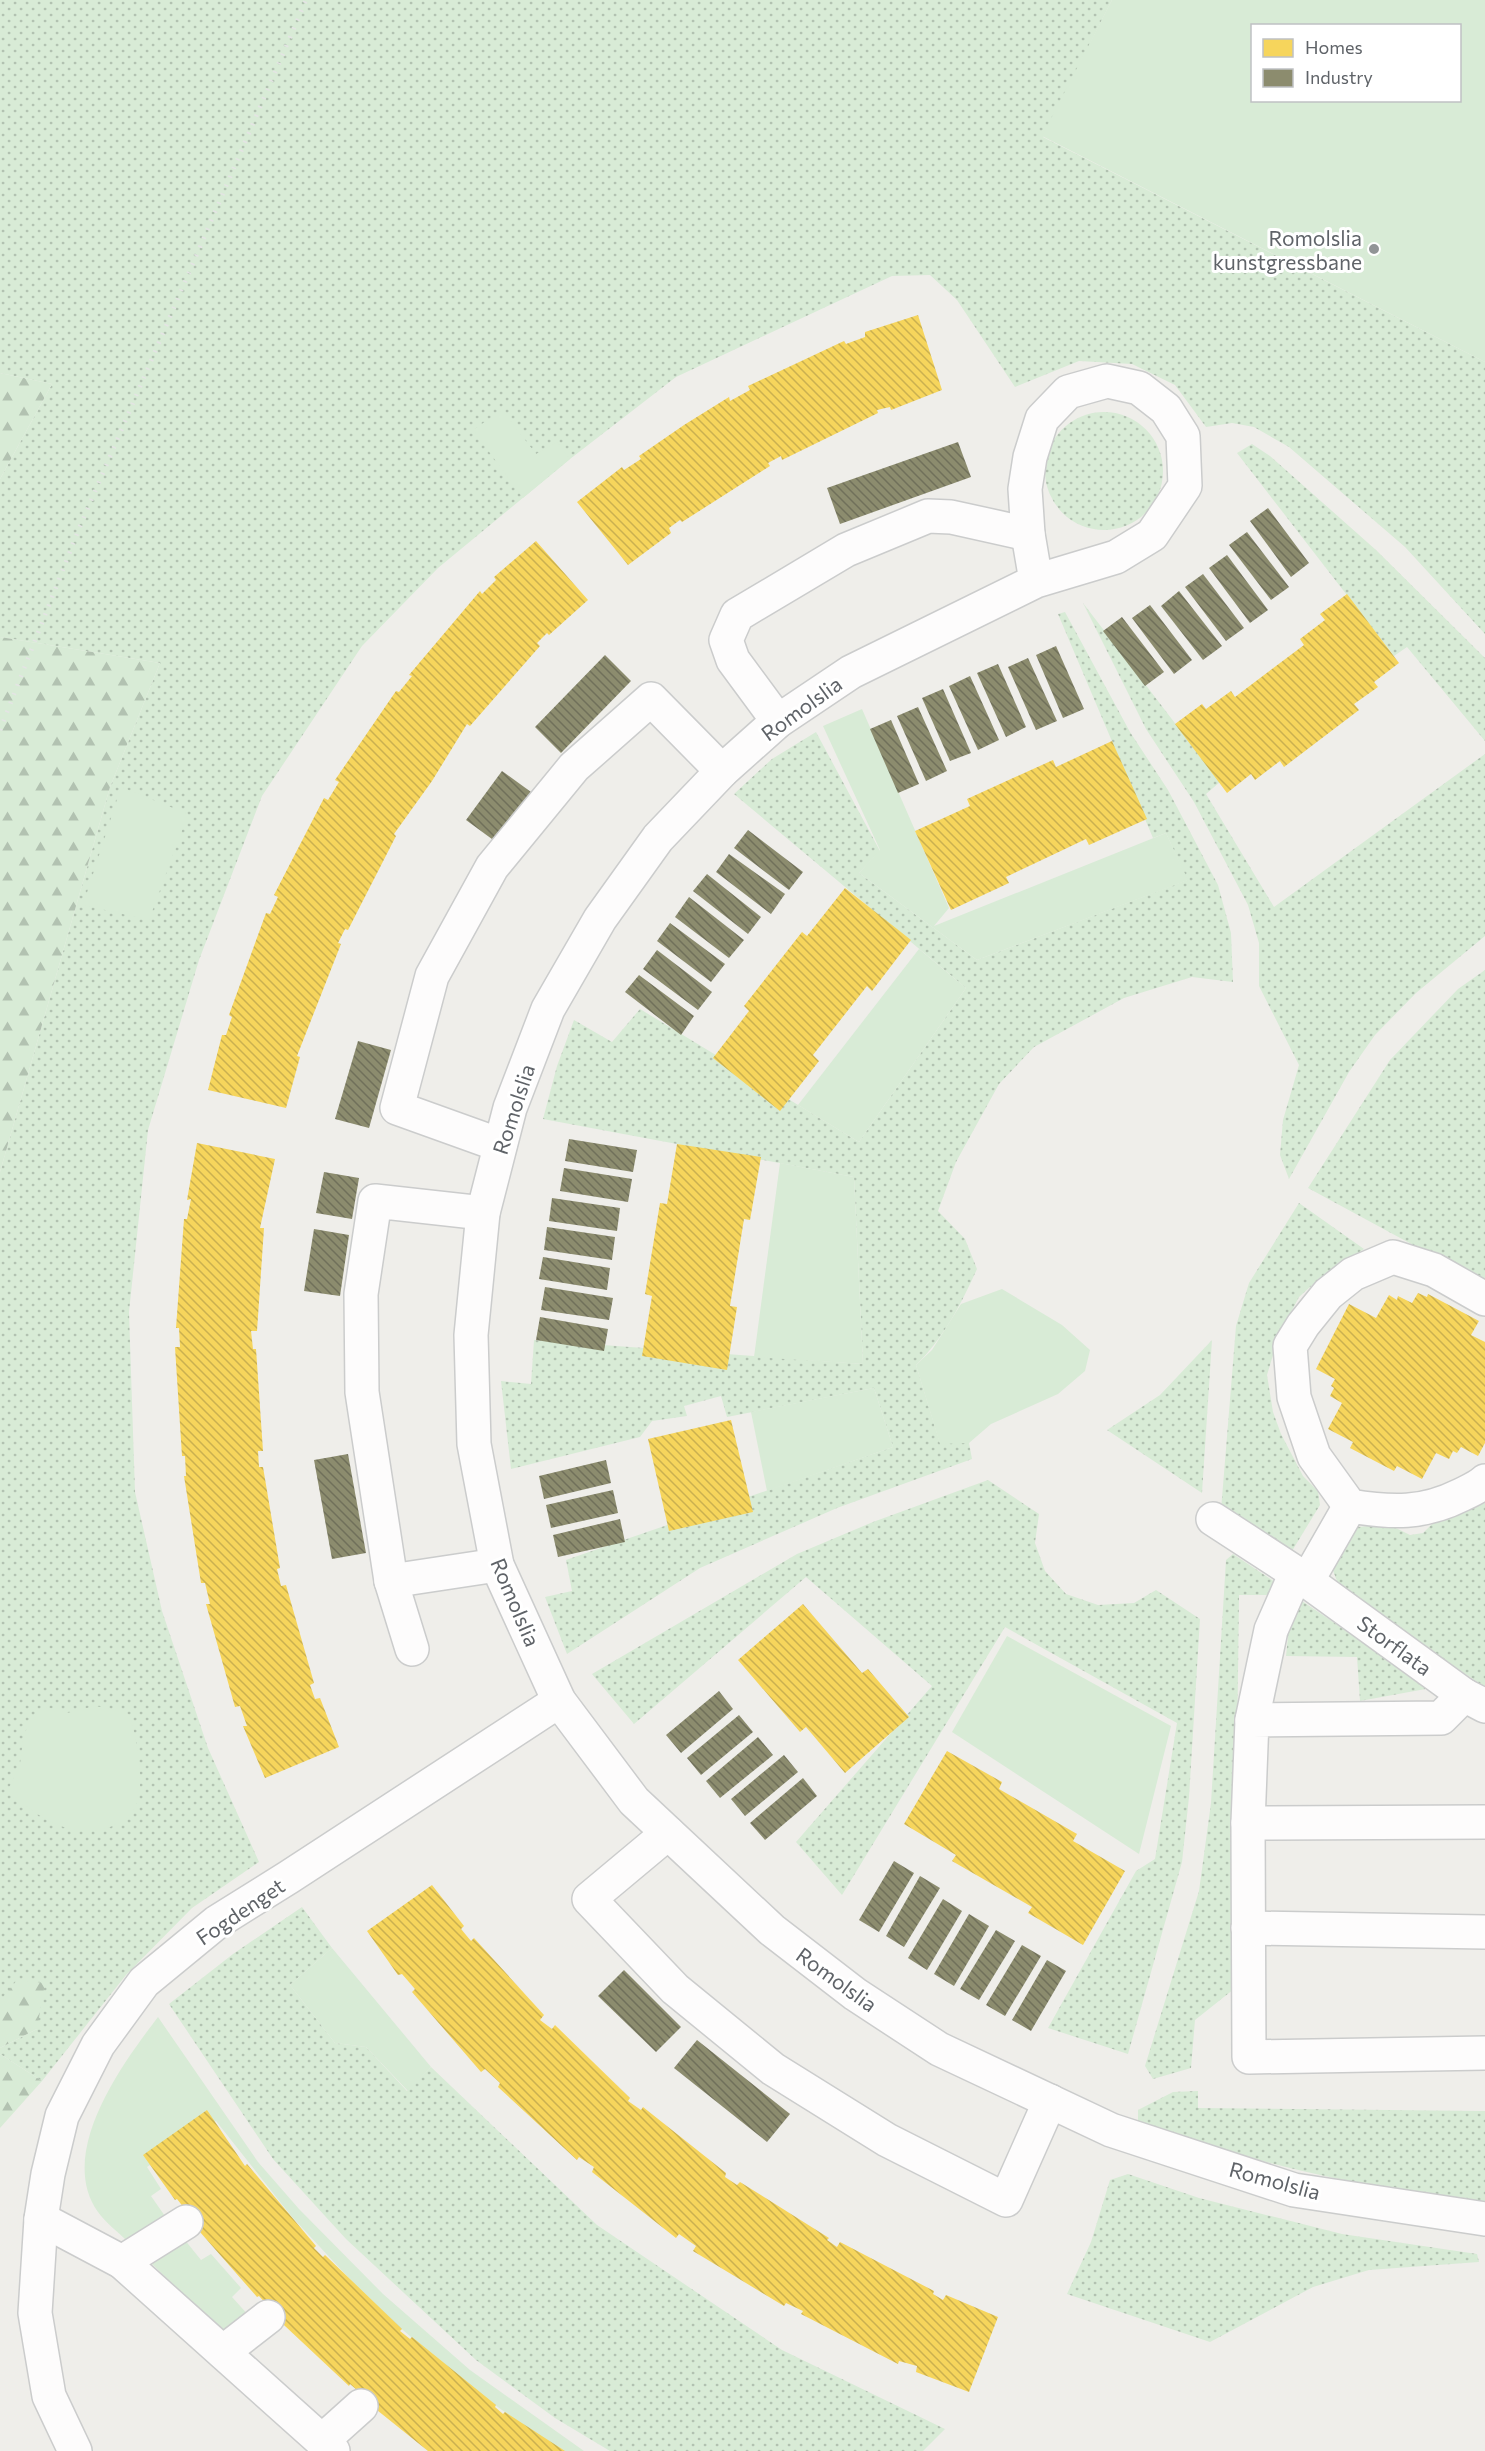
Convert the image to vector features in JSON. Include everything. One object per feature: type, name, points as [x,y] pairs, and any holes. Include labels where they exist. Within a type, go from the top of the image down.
[{"type":"street","name":"Romolslia","points":[[1036,581],[1028,534],[1025,489],[1030,457],[1042,419],[1068,392],[1107,381],[1139,388],[1166,409],[1183,436],[1185,486],[1152,535],[1116,557],[1036,581],[851,672],[778,721],[722,771],[658,838],[600,919],[548,1009],[510,1108],[483,1213],[471,1335],[474,1444],[497,1565],[559,1701],[634,1801],[772,1930],[855,1994],[939,2049],[1111,2130],[1294,2190],[1485,2219]]},
{"type":"street","points":[[778,721],[733,660],[726,640],[737,615],[846,550],[928,516],[951,517],[1028,534]]},
{"type":"street","points":[[500,1145],[397,1108],[432,976],[492,867],[574,767],[651,699],[722,771]]},
{"type":"street","points":[[411,1648],[391,1581],[362,1392],[361,1294],[375,1201],[483,1213]]},
{"type":"street","points":[[1485,1299],[1434,1270],[1393,1257],[1353,1274],[1328,1294],[1303,1325],[1290,1346],[1294,1397],[1301,1422],[1314,1456],[1350,1506],[1385,1512],[1413,1510],[1440,1505],[1485,1481]]},
{"type":"street","points":[[1350,1506],[1301,1577],[1271,1630],[1252,1720],[1248,1823],[1249,2057],[1485,2053]]},
{"type":"street","name":"Storflata","points":[[1213,1519],[1301,1577],[1475,1700]]},
{"type":"street","points":[[391,1581],[497,1565]]},
{"type":"street","points":[[1252,1720],[1441,1718],[1475,1700]]},
{"type":"street","name":"Fogdenget","points":[[75,2451],[49,2396],[35,2313],[41,2219],[48,2174],[62,2116],[98,2045],[144,1982],[217,1922],[559,1701]]},
{"type":"street","points":[[1248,1823],[1485,1822]]},
{"type":"street","points":[[668,1833],[589,1899],[675,1989],[773,2069],[886,2140],[1006,2200],[1050,2101]]},
{"type":"street","points":[[1248,1928],[1485,1932]]},
{"type":"street","points":[[41,2219],[122,2262],[327,2446],[361,2406]]},
{"type":"street","points":[[122,2262],[186,2222]]},
{"type":"street","points":[[223,2352],[268,2317]]},
{"type":"green space","points":[[0,0],[1112,0],[1043,137],[1485,362],[1485,634],[1405,547],[1289,447],[1254,427],[1232,423],[1206,427],[1175,385],[1132,364],[1079,361],[1015,387],[957,300],[930,275],[892,276],[676,377],[570,459],[438,568],[362,646],[262,796],[199,960],[148,1130],[129,1312],[135,1492],[162,1611],[208,1748],[259,1862],[192,1908],[126,1975],[42,2081],[0,2054],[0,2048],[37,2029],[0,2001],[0,1172],[110,787],[160,663],[0,637],[0,479],[52,384],[0,373]]},
{"type":"green space","name":"Romolslia kunstgressbane","points":[[1112,0],[1485,0],[1485,362],[1042,136]]},
{"type":"green space","points":[[0,373],[52,384],[0,479]]},
{"type":"green space","points":[[502,410],[536,454],[557,442],[570,459],[523,498],[473,430]]},
{"type":"green space","points":[[1104,412],[1127,416],[1146,429],[1159,448],[1163,471],[1159,494],[1146,513],[1127,526],[1104,530],[1081,526],[1062,513],[1049,494],[1045,471],[1049,448],[1062,429],[1081,416]]},
{"type":"green space","points":[[1252,444],[1270,456],[1376,550],[1485,658],[1485,741],[1407,647],[1394,656],[1237,453]]},
{"type":"green space","points":[[1083,603],[1220,782],[1206,794],[1274,907],[1485,754],[1485,936],[1416,993],[1375,1035],[1349,1072],[1289,1179],[1280,1155],[1283,1120],[1299,1065],[1259,986],[1259,943],[1248,905],[1194,802],[1146,729]]},
{"type":"green space","points":[[1065,612],[1130,732],[1168,790],[1218,885],[1231,933],[1233,982],[1192,977],[1124,998],[1034,1047],[999,1084],[956,1162],[938,1211],[965,1239],[977,1269],[958,1308],[943,1332],[916,1365],[940,1443],[969,1443],[972,1459],[837,1508],[700,1568],[567,1654],[545,1597],[572,1591],[566,1560],[893,1447],[874,1388],[727,1417],[721,1396],[684,1406],[687,1416],[652,1421],[640,1437],[511,1469],[501,1381],[531,1384],[534,1340],[863,1364],[854,1177],[543,1119],[557,1066],[574,1020],[612,1042],[640,1009],[859,1142],[966,988],[734,794],[772,759],[816,732],[880,851],[859,873],[977,960],[1187,880],[1166,833],[1153,838],[1058,614]]},
{"type":"green space","points":[[0,637],[160,663],[110,787],[0,1172]]},
{"type":"green space","points":[[862,709],[949,908],[934,926],[1166,833],[1188,880],[977,960],[859,873],[880,850],[823,726]]},
{"type":"green space","points":[[121,787],[188,814],[149,920],[83,905]]},
{"type":"green space","points":[[919,949],[966,988],[859,1142],[798,1105]]},
{"type":"green space","points":[[1485,970],[1485,1284],[1308,1188],[1390,1060],[1458,989]]},
{"type":"green space","points":[[780,1163],[854,1177],[863,1364],[754,1357]]},
{"type":"green space","points":[[1299,1203],[1364,1249],[1321,1277],[1299,1297],[1279,1335],[1267,1375],[1273,1412],[1281,1434],[1303,1476],[1318,1491],[1320,1505],[1292,1551],[1221,1510],[1236,1326],[1249,1283]]},
{"type":"green space","points":[[1002,1289],[1062,1325],[1090,1350],[1085,1371],[1058,1394],[991,1424],[969,1443],[940,1444],[916,1365],[932,1350],[961,1304]]},
{"type":"green space","points":[[1212,1340],[1202,1493],[1107,1430],[1160,1395]]},
{"type":"green space","points":[[874,1388],[893,1447],[767,1491],[751,1412]]},
{"type":"green space","points":[[988,1480],[1039,1514],[1035,1543],[1045,1571],[1066,1594],[1098,1605],[1134,1603],[1156,1590],[1200,1619],[1189,1797],[1182,1862],[1128,2054],[1048,2028],[1136,1871],[1155,1859],[1177,1723],[1005,1627],[842,1895],[796,1842],[932,1686],[806,1577],[634,1724],[592,1674],[797,1554],[873,1522]]},
{"type":"green space","points":[[1485,1503],[1485,1687],[1349,1597],[1337,1581],[1332,1568],[1348,1531],[1358,1527],[1388,1524],[1410,1535],[1423,1533],[1443,1513],[1459,1514]]},
{"type":"green space","points":[[1233,1554],[1275,1582],[1276,1595],[1239,1595],[1234,1989],[1195,2020],[1191,2068],[1153,2079],[1145,2066],[1199,1891],[1211,1803],[1226,1560]]},
{"type":"green space","points":[[1302,1601],[1431,1688],[1360,1701],[1357,1657],[1286,1656],[1291,1608]]},
{"type":"green space","points":[[1007,1636],[1171,1726],[1139,1854],[952,1732]]},
{"type":"green space","points":[[43,1706],[67,1713],[95,1706],[130,1715],[137,1747],[140,1783],[137,1803],[130,1815],[110,1827],[82,1831],[54,1824],[30,1809],[8,1790],[20,1764],[24,1733]]},
{"type":"green space","points":[[302,1907],[332,1948],[290,1985],[335,2043],[366,2047],[407,2091],[431,2067],[597,2225],[782,2350],[945,2429],[923,2451],[610,2451],[555,2418],[476,2360],[346,2239],[273,2159],[169,2004],[233,1954]]},
{"type":"green space","points":[[332,1948],[431,2067],[408,2091],[366,2047],[335,2043],[290,1985]]},
{"type":"green space","points":[[17,1980],[45,1983],[37,2029],[0,2048],[0,2001]]},
{"type":"green space","points":[[158,2017],[258,2162],[299,2209],[383,2294],[470,2370],[584,2451],[559,2451],[463,2382],[374,2305],[292,2217],[216,2121],[147,2167],[161,2189],[151,2196],[167,2219],[127,2241],[104,2219],[87,2189],[85,2163],[89,2137],[99,2110],[113,2083]]},
{"type":"green space","points":[[0,2054],[42,2081],[0,2128]]},
{"type":"green space","points":[[1198,2091],[1198,2108],[1485,2111],[1485,2202],[1329,2177],[1260,2160],[1138,2124],[1138,2110],[1173,2092]]},
{"type":"green space","points":[[1128,2174],[1199,2198],[1342,2234],[1477,2254],[1479,2262],[1369,2270],[1313,2287],[1210,2342],[1067,2294],[1091,2242],[1110,2180]]},
{"type":"green space","points":[[184,2239],[201,2260],[211,2254],[241,2288],[232,2297],[250,2317],[225,2334],[151,2263]]},
{"type":"building: Homes","points":[[918,315],[942,390],[891,410],[890,407],[877,410],[878,413],[782,460],[781,456],[768,463],[770,466],[669,528],[671,533],[628,565],[577,502],[622,467],[624,470],[641,459],[639,456],[684,425],[729,397],[730,401],[750,390],[748,386],[844,341],[846,344],[865,337],[865,332]]},
{"type":"building: Homes","points":[[536,541],[588,600],[537,643],[540,646],[470,726],[467,724],[432,781],[394,834],[396,836],[348,930],[345,929],[338,943],[341,944],[297,1056],[300,1057],[286,1108],[208,1090],[222,1035],[226,1035],[232,1017],[229,1015],[266,913],[270,914],[278,897],[274,895],[324,798],[328,800],[339,782],[335,780],[396,691],[399,692],[412,676],[409,675],[480,591],[482,594],[496,580],[494,577]]},
{"type":"building: Homes","points":[[1347,594],[1399,663],[1374,682],[1378,687],[1354,704],[1359,710],[1284,767],[1280,761],[1255,780],[1251,774],[1227,793],[1175,724],[1202,704],[1206,709],[1231,691],[1235,697],[1304,645],[1300,639],[1325,620],[1320,614]]},
{"type":"building: Homes","points":[[1112,741],[1147,819],[1089,845],[1086,839],[1006,877],[1009,883],[951,910],[915,831],[970,806],[967,799],[1053,760],[1056,767]]},
{"type":"building: Homes","points":[[845,888],[911,940],[872,991],[867,986],[813,1055],[819,1061],[780,1111],[713,1058],[749,1011],[744,1006],[802,932],[807,936]]},
{"type":"building: Homes","points":[[197,1143],[275,1159],[260,1228],[264,1228],[257,1331],[251,1331],[253,1349],[256,1349],[263,1451],[258,1451],[259,1467],[263,1467],[281,1586],[286,1585],[314,1683],[310,1685],[315,1699],[320,1698],[339,1747],[265,1778],[243,1726],[247,1726],[240,1706],[235,1707],[206,1604],[210,1604],[205,1583],[201,1583],[184,1476],[186,1476],[185,1456],[182,1456],[175,1347],[180,1347],[179,1328],[176,1328],[184,1219],[187,1219],[191,1199],[187,1200]]},
{"type":"building: Homes","points":[[677,1144],[761,1157],[750,1220],[744,1219],[730,1306],[737,1307],[727,1370],[642,1356],[652,1296],[645,1294],[660,1203],[667,1204]]},
{"type":"building: Homes","points":[[1418,1293],[1427,1297],[1428,1294],[1479,1321],[1471,1335],[1485,1342],[1485,1443],[1478,1456],[1461,1447],[1457,1453],[1453,1451],[1449,1459],[1436,1453],[1422,1479],[1397,1466],[1394,1471],[1350,1448],[1353,1442],[1328,1429],[1342,1403],[1330,1396],[1334,1388],[1331,1386],[1335,1379],[1316,1369],[1349,1304],[1376,1318],[1389,1295],[1397,1300],[1398,1296],[1412,1303]]},
{"type":"building: Homes","points":[[731,1420],[753,1512],[669,1531],[648,1439]]},
{"type":"building: Homes","points":[[803,1604],[862,1673],[868,1669],[909,1717],[845,1773],[806,1727],[800,1732],[738,1660]]},
{"type":"building: Homes","points":[[947,1751],[1002,1782],[999,1789],[1077,1834],[1073,1841],[1125,1871],[1083,1945],[1028,1913],[1032,1907],[952,1861],[956,1855],[904,1824]]},
{"type":"building: Homes","points":[[432,1885],[464,1926],[461,1929],[471,1941],[474,1938],[544,2015],[540,2020],[552,2029],[555,2025],[630,2098],[628,2101],[641,2110],[643,2107],[726,2173],[725,2177],[737,2185],[740,2182],[829,2238],[827,2240],[837,2247],[840,2242],[934,2291],[933,2294],[943,2300],[946,2295],[998,2317],[969,2392],[916,2372],[917,2366],[899,2361],[898,2364],[801,2314],[803,2311],[786,2303],[784,2306],[693,2251],[696,2246],[679,2234],[676,2238],[592,2172],[594,2167],[579,2157],[577,2160],[498,2087],[500,2083],[485,2069],[481,2072],[412,1992],[415,1989],[402,1974],[398,1975],[367,1931]]},
{"type":"building: Homes","points":[[207,2110],[245,2166],[247,2164],[316,2246],[314,2248],[323,2257],[325,2255],[402,2329],[400,2331],[410,2339],[412,2337],[496,2405],[495,2407],[503,2414],[505,2412],[565,2451],[428,2451],[362,2398],[364,2396],[350,2384],[349,2386],[269,2311],[271,2309],[259,2296],[257,2297],[186,2216],[188,2213],[177,2199],[175,2200],[143,2155]]},
{"type":"building: Industry","points":[[958,442],[971,477],[840,524],[827,488]]},
{"type":"building: Industry","points":[[1268,508],[1309,563],[1291,577],[1250,521]]},
{"type":"building: Industry","points":[[1247,532],[1289,587],[1271,600],[1229,545]]},
{"type":"building: Industry","points":[[1227,555],[1268,610],[1250,623],[1209,568]]},
{"type":"building: Industry","points":[[1203,574],[1244,628],[1226,641],[1185,587]]},
{"type":"building: Industry","points":[[1179,591],[1222,646],[1203,660],[1161,606]]},
{"type":"building: Industry","points":[[1150,605],[1192,660],[1174,674],[1132,618]]},
{"type":"building: Industry","points":[[1122,617],[1164,672],[1145,686],[1103,631]]},
{"type":"building: Industry","points":[[1056,646],[1084,709],[1063,718],[1036,655]]},
{"type":"building: Industry","points":[[605,655],[631,681],[561,753],[535,727]]},
{"type":"building: Industry","points":[[1028,658],[1057,721],[1036,730],[1008,667]]},
{"type":"building: Industry","points":[[998,664],[1026,727],[1006,737],[977,673]]},
{"type":"building: Industry","points":[[970,676],[999,740],[978,750],[949,686]]},
{"type":"building: Industry","points":[[943,689],[971,753],[950,761],[922,698]]},
{"type":"building: Industry","points":[[918,707],[947,771],[926,781],[897,716]]},
{"type":"building: Industry","points":[[891,720],[919,784],[898,793],[870,729]]},
{"type":"building: Industry","points":[[502,771],[531,792],[496,842],[466,820]]},
{"type":"building: Industry","points":[[748,830],[803,872],[789,890],[734,848]]},
{"type":"building: Industry","points":[[729,854],[785,894],[771,914],[716,872]]},
{"type":"building: Industry","points":[[707,874],[761,917],[748,934],[693,891]]},
{"type":"building: Industry","points":[[689,897],[744,940],[729,958],[675,917]]},
{"type":"building: Industry","points":[[670,923],[725,964],[711,982],[657,941]]},
{"type":"building: Industry","points":[[657,950],[712,992],[698,1010],[643,969]]},
{"type":"building: Industry","points":[[639,975],[694,1016],[681,1035],[625,992]]},
{"type":"building: Industry","points":[[358,1041],[391,1050],[369,1128],[335,1119]]},
{"type":"building: Industry","points":[[569,1139],[637,1150],[633,1172],[565,1161]]},
{"type":"building: Industry","points":[[564,1168],[632,1179],[628,1202],[560,1191]]},
{"type":"building: Industry","points":[[324,1172],[359,1178],[352,1219],[316,1213]]},
{"type":"building: Industry","points":[[552,1198],[620,1208],[617,1231],[549,1221]]},
{"type":"building: Industry","points":[[547,1227],[615,1237],[612,1260],[544,1250]]},
{"type":"building: Industry","points":[[314,1229],[349,1235],[340,1296],[304,1291]]},
{"type":"building: Industry","points":[[543,1257],[610,1268],[607,1290],[539,1279]]},
{"type":"building: Industry","points":[[545,1287],[613,1298],[609,1320],[541,1310]]},
{"type":"building: Industry","points":[[540,1317],[608,1329],[604,1351],[536,1340]]},
{"type":"building: Industry","points":[[348,1454],[366,1553],[332,1559],[314,1460]]},
{"type":"building: Industry","points":[[606,1460],[611,1483],[544,1499],[539,1476]]},
{"type":"building: Industry","points":[[613,1490],[618,1513],[551,1528],[546,1505]]},
{"type":"building: Industry","points":[[620,1519],[625,1542],[558,1557],[553,1535]]},
{"type":"building: Industry","points":[[719,1691],[733,1709],[681,1753],[666,1735]]},
{"type":"building: Industry","points":[[739,1715],[753,1732],[701,1775],[687,1758]]},
{"type":"building: Industry","points":[[758,1737],[773,1755],[720,1798],[706,1781]]},
{"type":"building: Industry","points":[[784,1755],[798,1772],[745,1816],[731,1799]]},
{"type":"building: Industry","points":[[803,1778],[817,1796],[765,1840],[750,1823]]},
{"type":"building: Industry","points":[[894,1861],[914,1873],[879,1932],[859,1920]]},
{"type":"building: Industry","points":[[920,1876],[940,1888],[904,1947],[886,1936]]},
{"type":"building: Industry","points":[[943,1899],[962,1911],[927,1970],[908,1958]]},
{"type":"building: Industry","points":[[969,1914],[989,1926],[954,1986],[934,1974]]},
{"type":"building: Industry","points":[[996,1930],[1015,1941],[979,2000],[960,1989]]},
{"type":"building: Industry","points":[[1022,1945],[1041,1956],[1005,2016],[986,2005]]},
{"type":"building: Industry","points":[[1047,1960],[1066,1971],[1031,2031],[1012,2020]]},
{"type":"building: Industry","points":[[624,1970],[681,2027],[656,2052],[598,1996]]},
{"type":"building: Industry","points":[[697,2040],[790,2114],[767,2142],[674,2068]]},
{"type":"railway","points":[[0,730],[78,531],[306,0]]},
{"type":"place","name":"Romolslia kunstgressbane","points":[[1374,249]]}]
